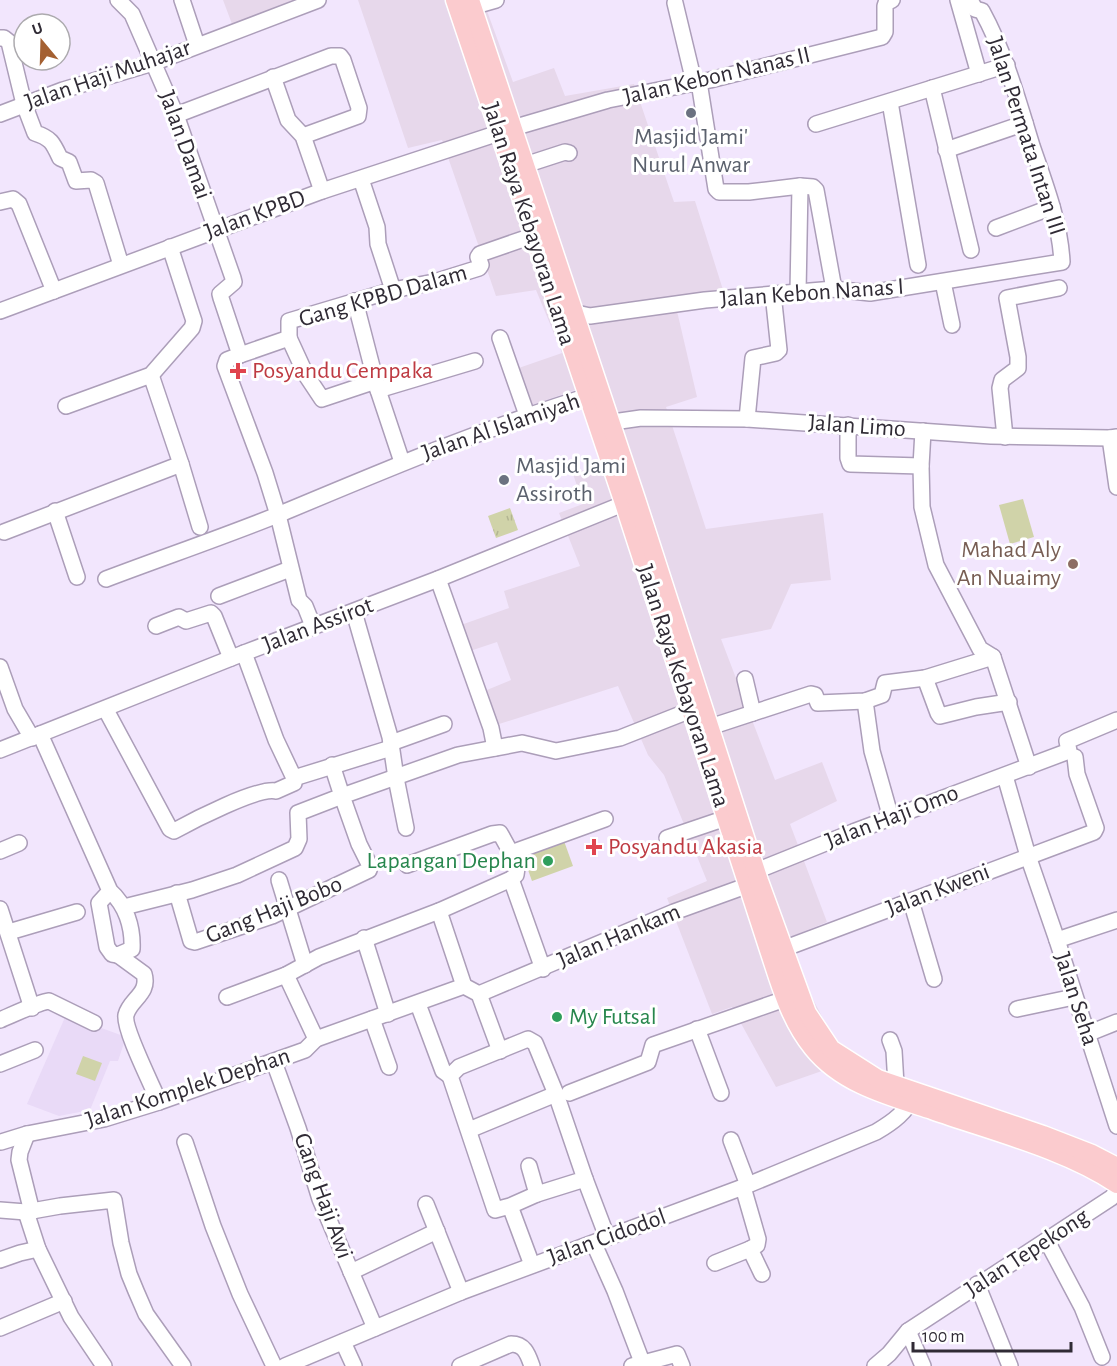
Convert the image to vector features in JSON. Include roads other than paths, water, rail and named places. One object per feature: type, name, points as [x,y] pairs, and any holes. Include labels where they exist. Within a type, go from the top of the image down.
[{"type":"main road","name":"Jalan Raya Kebayoran Lama","points":[[464,4],[506,131],[532,236],[568,317]]},
{"type":"main road","name":"Jalan Raya Kebayoran Lama","points":[[506,131],[525,165],[568,317],[689,685],[710,727],[776,951],[785,999],[802,1034],[828,1064],[872,1090],[914,1098],[1043,1135],[1092,1154],[1117,1167]]},
{"type":"main road","name":"Jalan Raya Kebayoran Lama","points":[[689,685],[691,710],[726,818],[754,879]]},
{"type":"main road","name":"Jalan Raya Kebayoran Lama","points":[[776,951],[807,1013],[831,1049],[868,1073],[896,1085],[914,1098],[1087,1167],[1117,1184]]},
{"type":"street","name":"Jalan Damai","points":[[118,0],[131,12],[176,115],[215,229]]},
{"type":"street","points":[[182,0],[197,45]]},
{"type":"street","name":"Jalan Haji Muhajar","points":[[0,114],[63,90],[153,63],[318,0]]},
{"type":"street","points":[[464,4],[496,0]]},
{"type":"street","name":"Jalan Kebon Nanas II","points":[[506,131],[608,100],[697,82],[882,37],[885,32],[885,6],[892,0]]},
{"type":"street","points":[[958,0],[979,74]]},
{"type":"street","name":"Jalan Permata Intan III","points":[[970,0],[975,9],[983,5],[1007,65],[1052,207],[1061,242],[1062,262]]},
{"type":"street","points":[[675,3],[697,82],[717,191],[749,192],[801,186],[810,186],[816,190],[834,289]]},
{"type":"street","points":[[0,38],[9,42],[24,104],[35,133],[52,141],[60,158],[69,162],[76,182],[91,180],[96,183],[121,265]]},
{"type":"street","points":[[176,115],[337,55],[343,60],[359,108],[358,116],[303,136]]},
{"type":"street","points":[[816,124],[1007,65]]},
{"type":"street","points":[[273,77],[288,120],[303,136],[322,191]]},
{"type":"street","points":[[932,88],[971,250]]},
{"type":"street","points":[[890,102],[918,265]]},
{"type":"street","points":[[946,150],[1025,123]]},
{"type":"street","name":"Jalan KPBD","points":[[0,311],[215,229],[322,191],[506,131]]},
{"type":"street","points":[[525,165],[565,152],[569,153]]},
{"type":"street","points":[[362,179],[378,227],[378,244],[393,290]]},
{"type":"street","points":[[798,292],[801,186]]},
{"type":"street","points":[[0,202],[13,199],[19,204],[54,291]]},
{"type":"street","points":[[996,228],[1052,207]]},
{"type":"street","points":[[215,229],[234,282],[220,294],[220,298],[240,355],[227,360],[225,366],[265,472],[300,602],[305,606],[313,626]]},
{"type":"street","name":"Gang KPBD Dalam","points":[[240,355],[289,338],[289,321],[393,290],[434,282],[479,268],[481,265],[478,255],[532,236]]},
{"type":"street","points":[[66,406],[151,375],[194,325],[170,247]]},
{"type":"street","name":"Jalan Kebon Nanas I","points":[[568,317],[705,300],[834,289],[870,293],[1062,262]]},
{"type":"street","points":[[943,282],[952,325]]},
{"type":"street","points":[[1005,436],[1000,388],[1002,380],[1018,368],[1007,298],[1059,288]]},
{"type":"street","name":"Jalan Al Islamiyah","points":[[355,301],[377,385],[402,462]]},
{"type":"street","points":[[747,419],[753,358],[776,353],[779,350],[774,303]]},
{"type":"street","points":[[289,338],[306,375],[322,399],[475,361]]},
{"type":"street","points":[[500,338],[527,415]]},
{"type":"street","points":[[151,375],[200,527]]},
{"type":"street","name":"Jalan Al Islamiyah","points":[[106,579],[278,515],[402,462],[527,415],[594,394]]},
{"type":"street","name":"Jalan Limo","points":[[604,423],[641,418],[747,419],[1005,436],[1113,438]]},
{"type":"street","points":[[848,425],[850,464],[921,466]]},
{"type":"street","points":[[923,431],[922,507],[936,565],[980,649],[993,657],[1029,767]]},
{"type":"street","points":[[1113,438],[1117,487]]},
{"type":"street","points":[[4,532],[181,464]]},
{"type":"street","name":"Jalan Assirot","points":[[0,750],[438,579],[630,501]]},
{"type":"street","points":[[55,511],[78,577]]},
{"type":"street","points":[[219,596],[290,569]]},
{"type":"street","points":[[438,579],[491,728],[495,748]]},
{"type":"street","points":[[354,612],[391,746],[406,828]]},
{"type":"street","points":[[106,710],[170,830],[174,831],[255,794],[276,791],[294,783],[294,778],[237,656],[214,616],[211,613],[186,621],[179,617],[156,626]]},
{"type":"street","points":[[710,727],[813,694],[818,703],[865,701],[882,696],[885,683],[925,678],[993,657]]},
{"type":"street","points":[[0,667],[15,710],[36,736],[110,891],[124,907],[130,928],[132,949],[118,955]]},
{"type":"street","points":[[925,678],[940,716],[1009,702]]},
{"type":"street","points":[[745,679],[753,713]]},
{"type":"street","points":[[865,701],[872,751],[891,818]]},
{"type":"street","points":[[124,907],[237,875],[295,849],[299,839],[298,813],[458,755],[522,743],[556,751],[620,738],[691,710]]},
{"type":"street","name":"Jalan Haji Omo","points":[[754,879],[891,818],[1069,751],[1067,741],[1117,720]]},
{"type":"street","points":[[294,778],[391,746],[444,724]]},
{"type":"street","name":"Jalan Kweni","points":[[776,951],[1095,831],[1077,774],[1075,757]]},
{"type":"street","points":[[332,765],[342,796]]},
{"type":"street","points":[[1005,776],[1028,856]]},
{"type":"street","name":"Gang Haji Bobo","points":[[177,893],[188,935],[191,941],[195,942],[245,926],[287,909],[369,870],[370,866],[359,844],[342,796]]},
{"type":"street","points":[[667,838],[726,818]]},
{"type":"street","points":[[511,853],[605,819]]},
{"type":"street","points":[[227,997],[286,975],[319,957],[511,879],[516,875],[517,868],[504,838],[498,833],[407,865]]},
{"type":"street","points":[[0,851],[19,843]]},
{"type":"street","name":"Jalan Seha","points":[[1028,856],[1087,1034],[1112,1093],[1117,1126]]},
{"type":"street","points":[[511,879],[543,969]]},
{"type":"street","name":"Jalan Hankam","points":[[479,994],[754,879]]},
{"type":"street","points":[[279,880],[305,965]]},
{"type":"street","points":[[110,891],[99,903],[107,947],[112,954],[118,955],[144,974],[146,983],[126,1018],[133,1042],[159,1102]]},
{"type":"street","points":[[910,901],[934,979]]},
{"type":"street","points":[[0,909],[32,1008]]},
{"type":"street","points":[[439,910],[464,986],[479,994],[500,1051]]},
{"type":"street","points":[[9,932],[77,912]]},
{"type":"street","name":"Jalan Seha","points":[[1057,940],[1117,920]]},
{"type":"street","points":[[364,938],[388,1014]]},
{"type":"street","name":"Jalan Komplek Dephan","points":[[8,1139],[104,1119],[305,1050],[316,1040],[286,975]]},
{"type":"street","points":[[316,1040],[464,986]]},
{"type":"street","points":[[1017,1009],[1074,997]]},
{"type":"street","points":[[469,1130],[648,1062],[653,1045],[785,999]]},
{"type":"street","points":[[0,1020],[32,1008],[41,1001],[49,1001],[93,1023]]},
{"type":"street","points":[[418,1004],[443,1071],[450,1076],[495,1210],[585,1179]]},
{"type":"street","points":[[372,1019],[389,1067]]},
{"type":"street","points":[[1087,1034],[1117,1022]]},
{"type":"street","points":[[697,1029],[721,1093]]},
{"type":"street","points":[[450,1076],[459,1067],[528,1039],[533,1040],[563,1093],[600,1240],[637,1364],[677,1354],[682,1366]]},
{"type":"street","points":[[890,1040],[894,1051],[896,1085]]},
{"type":"street","points":[[0,1064],[35,1050]]},
{"type":"street","name":"Gang Haji Awi","points":[[273,1062],[287,1095],[316,1188],[375,1328]]},
{"type":"street","name":"Jalan Cidodol","points":[[285,1366],[461,1292],[745,1186],[876,1132],[896,1120],[914,1098]]},
{"type":"street","points":[[8,1139],[19,1160],[26,1212],[38,1250],[76,1326],[104,1366]]},
{"type":"street","points":[[715,1263],[750,1249],[757,1245],[758,1239],[731,1140]]},
{"type":"street","points":[[185,1142],[213,1226],[240,1294],[274,1366]]},
{"type":"street","points":[[529,1166],[537,1194]]},
{"type":"street","name":"Jalan Tepekong","points":[[875,1366],[889,1354],[908,1331],[977,1284],[1047,1241],[1117,1192]]},
{"type":"street","points":[[0,1210],[26,1212],[114,1200],[121,1243],[136,1291],[146,1314],[183,1366]]},
{"type":"street","points":[[426,1204],[461,1292]]},
{"type":"street","points":[[510,1206],[532,1265]]},
{"type":"street","points":[[351,1272],[436,1231]]},
{"type":"street","points":[[1047,1241],[1082,1307],[1102,1357]]},
{"type":"street","points":[[750,1249],[762,1274]]},
{"type":"street","points":[[0,1260],[20,1252],[38,1250]]},
{"type":"street","points":[[977,1284],[1010,1366]]},
{"type":"street","points":[[0,1328],[64,1301]]},
{"type":"street","points":[[908,1331],[923,1366]]},
{"type":"street","points":[[342,1342],[354,1366]]},
{"type":"street","points":[[460,1366],[511,1344],[517,1344],[523,1347],[532,1366]]},
{"type":"place","name":"Masjid Jami' Nurul Anwar","points":[[691,113]]},
{"type":"place","name":"Posyandu Cempaka","points":[[238,371]]},
{"type":"place","name":"Masjid Jami Assiroth","points":[[504,480]]},
{"type":"place","name":"Mahad Aly An Nuaimy","points":[[1073,564]]},
{"type":"place","name":"Posyandu Akasia","points":[[594,847]]},
{"type":"place","name":"Lapangan Dephan","points":[[548,861]]},
{"type":"place","name":"My Futsal","points":[[557,1017]]}]
